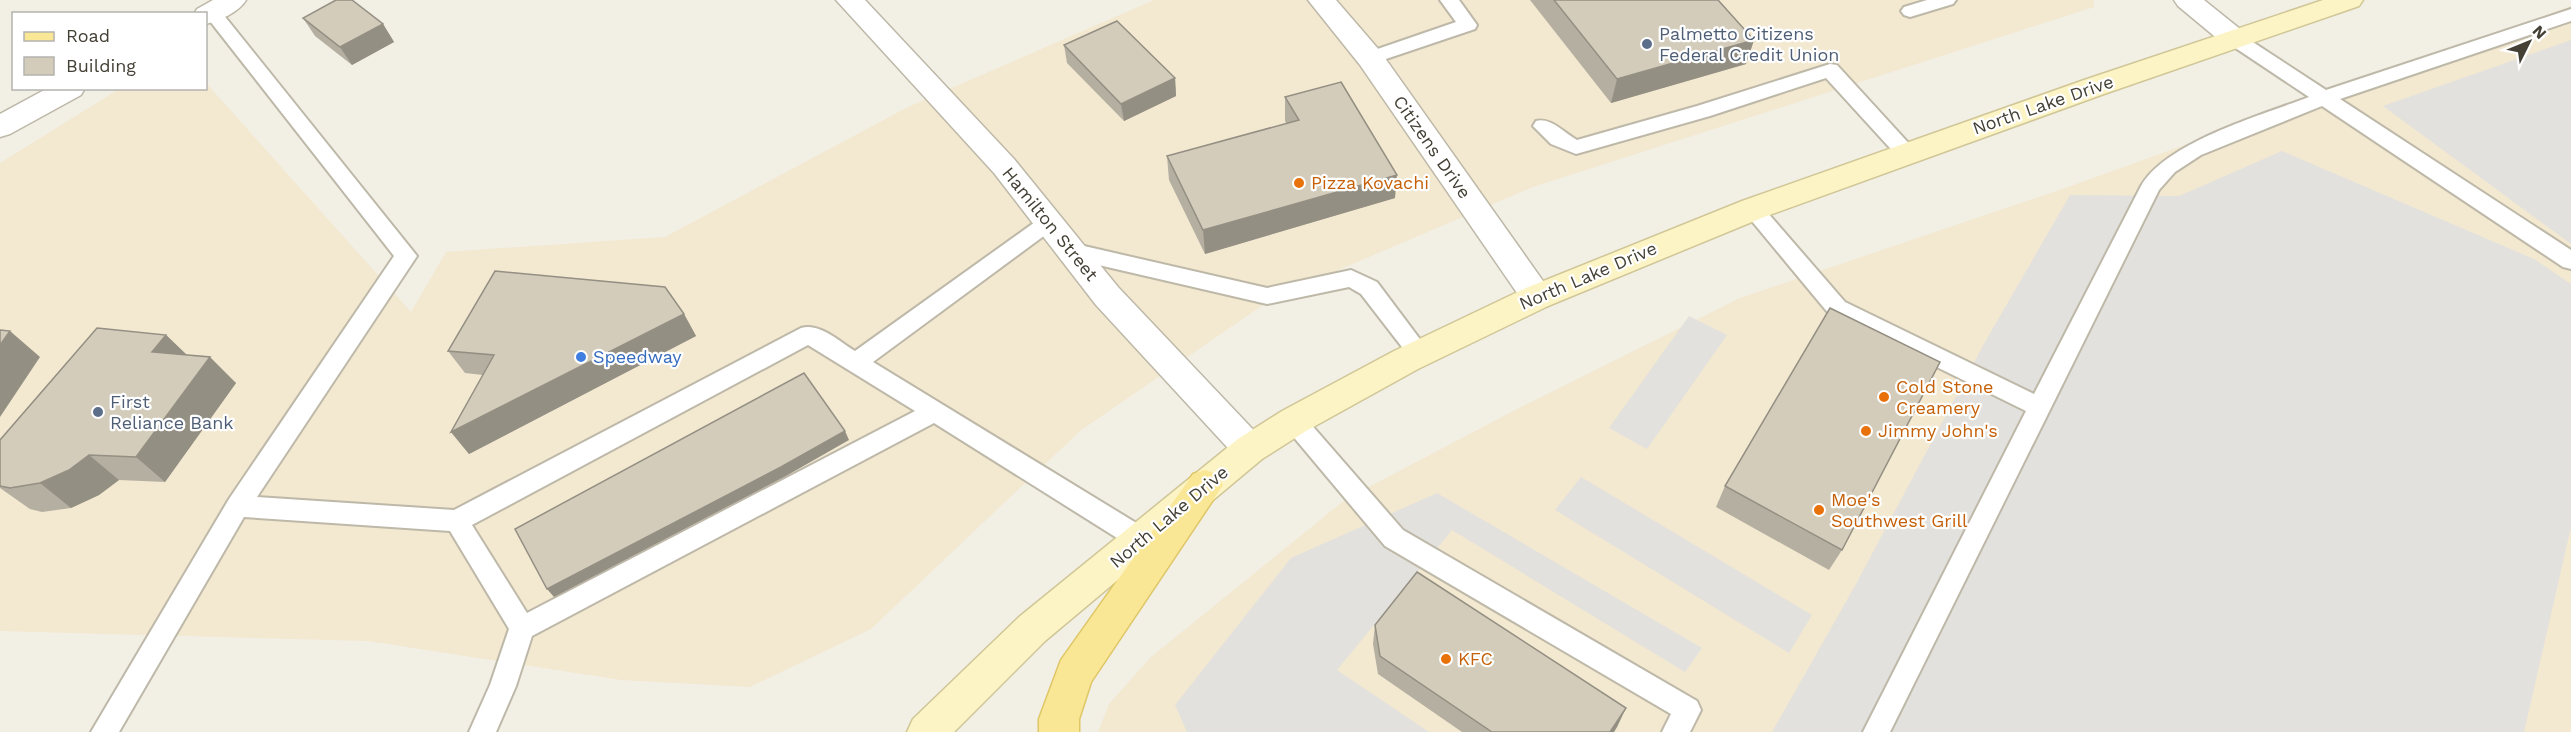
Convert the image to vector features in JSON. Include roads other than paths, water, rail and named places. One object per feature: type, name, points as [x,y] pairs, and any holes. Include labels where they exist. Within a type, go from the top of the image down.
[{"type":"main road","name":"North Lake Drive","points":[[927,732],[1032,629],[1250,449],[1294,421],[1420,354],[1537,297],[1753,209],[1906,153],[2350,0]]},
{"type":"main road","points":[[1059,732],[1059,719],[1075,673],[1205,485]]},
{"type":"street","name":"Hamilton Street","points":[[849,0],[1004,166],[1107,296],[1250,449]]},
{"type":"street","name":"Citizens Drive","points":[[1321,0],[1370,58],[1537,297]]},
{"type":"street","points":[[2187,0],[2235,39]]},
{"type":"street","points":[[0,127],[67,90]]},
{"type":"lane","points":[[1370,58],[1468,25],[1449,0]]},
{"type":"lane","points":[[1910,11],[1947,0]]},
{"type":"lane","points":[[104,732],[238,506],[406,256],[217,9]]},
{"type":"lane","points":[[1876,732],[2151,186],[2168,167],[2194,150],[2325,98],[2571,15]]},
{"type":"lane","points":[[2235,39],[2571,261]]},
{"type":"lane","points":[[1543,126],[1558,139],[1576,147],[1703,111],[1830,70],[1906,153]]},
{"type":"lane","points":[[1753,209],[1837,308],[2039,407]]},
{"type":"lane","points":[[856,363],[1049,222]]},
{"type":"lane","points":[[1071,251],[1267,296],[1351,278],[1370,288],[1420,354]]},
{"type":"lane","points":[[238,506],[357,516],[457,521],[809,334],[1142,540]]},
{"type":"lane","points":[[482,732],[502,686],[522,628],[935,412]]},
{"type":"lane","points":[[1294,421],[1394,538],[1688,710],[1675,732]]},
{"type":"lane","points":[[457,521],[522,628]]},
{"type":"place","name":"Palmetto Citizens Federal Credit Union","points":[[1647,44]]},
{"type":"place","name":"Pizza Kovachi","points":[[1299,183]]},
{"type":"place","name":"Speedway","points":[[581,357]]},
{"type":"place","name":"Cold Stone Creamery","points":[[1884,397]]},
{"type":"place","name":"First Reliance Bank","points":[[98,412]]},
{"type":"place","name":"Jimmy John's","points":[[1866,431]]},
{"type":"place","name":"Moe's Southwest Grill","points":[[1819,510]]},
{"type":"place","name":"KFC","points":[[1446,659]]}]
